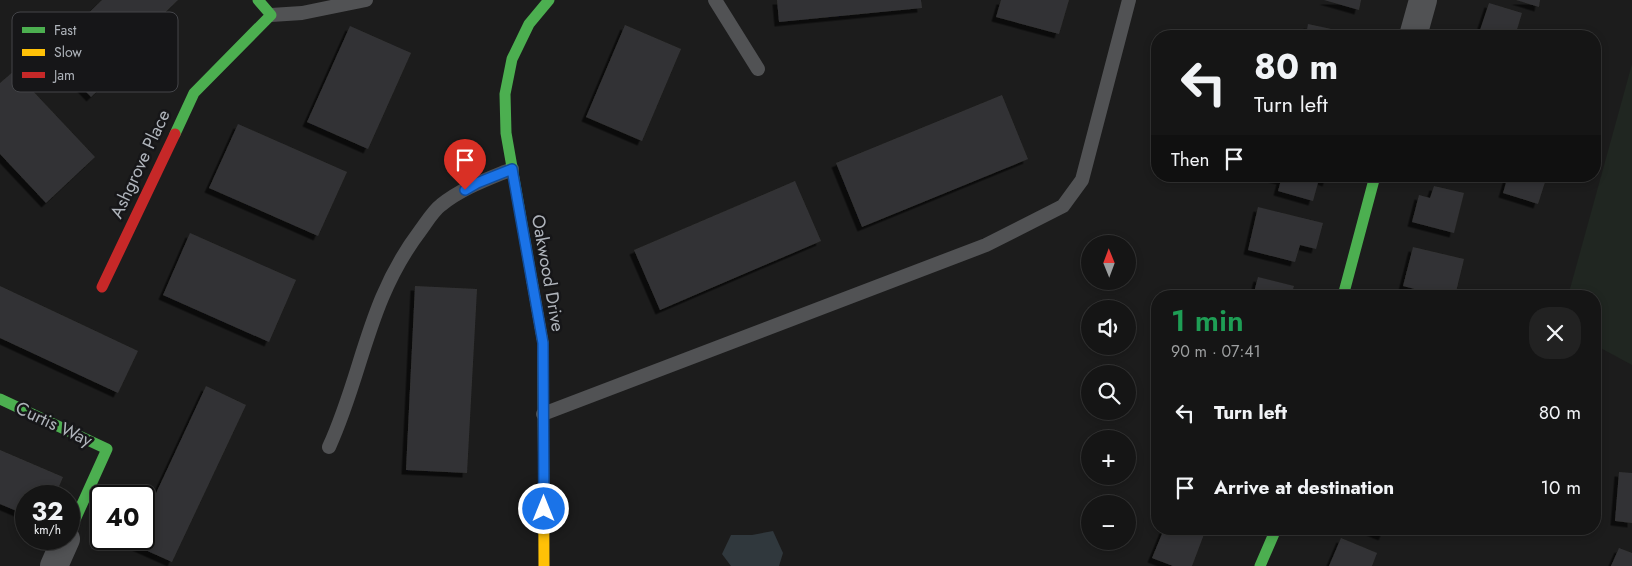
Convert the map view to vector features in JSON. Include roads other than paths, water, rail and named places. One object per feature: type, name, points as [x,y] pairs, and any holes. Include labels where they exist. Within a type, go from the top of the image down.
[{"type":"street","points":[[258,0],[271,15]]},
{"type":"street","name":"Oakwood Drive","points":[[544,566],[543,343],[506,133],[505,94],[512,59],[529,24],[549,0]]},
{"type":"street","points":[[1415,30],[1423,0]]},
{"type":"street","name":"Ashgrove Place","points":[[102,286],[194,93],[271,15]]},
{"type":"street","points":[[1345,290],[1373,182]]},
{"type":"street","name":"Curtis Way","points":[[0,399],[106,449],[80,508]]},
{"type":"street","points":[[1260,566],[1273,535]]},
{"type":"street","points":[[54,566],[61,550]]},
{"type":"lane","points":[[271,15],[302,13],[366,0]]},
{"type":"lane","points":[[715,0],[758,69]]},
{"type":"lane","points":[[543,414],[986,245],[1063,206],[1082,180],[1129,0]]},
{"type":"lane","points":[[329,447],[387,282],[411,244],[440,205],[477,183],[512,169]]}]
